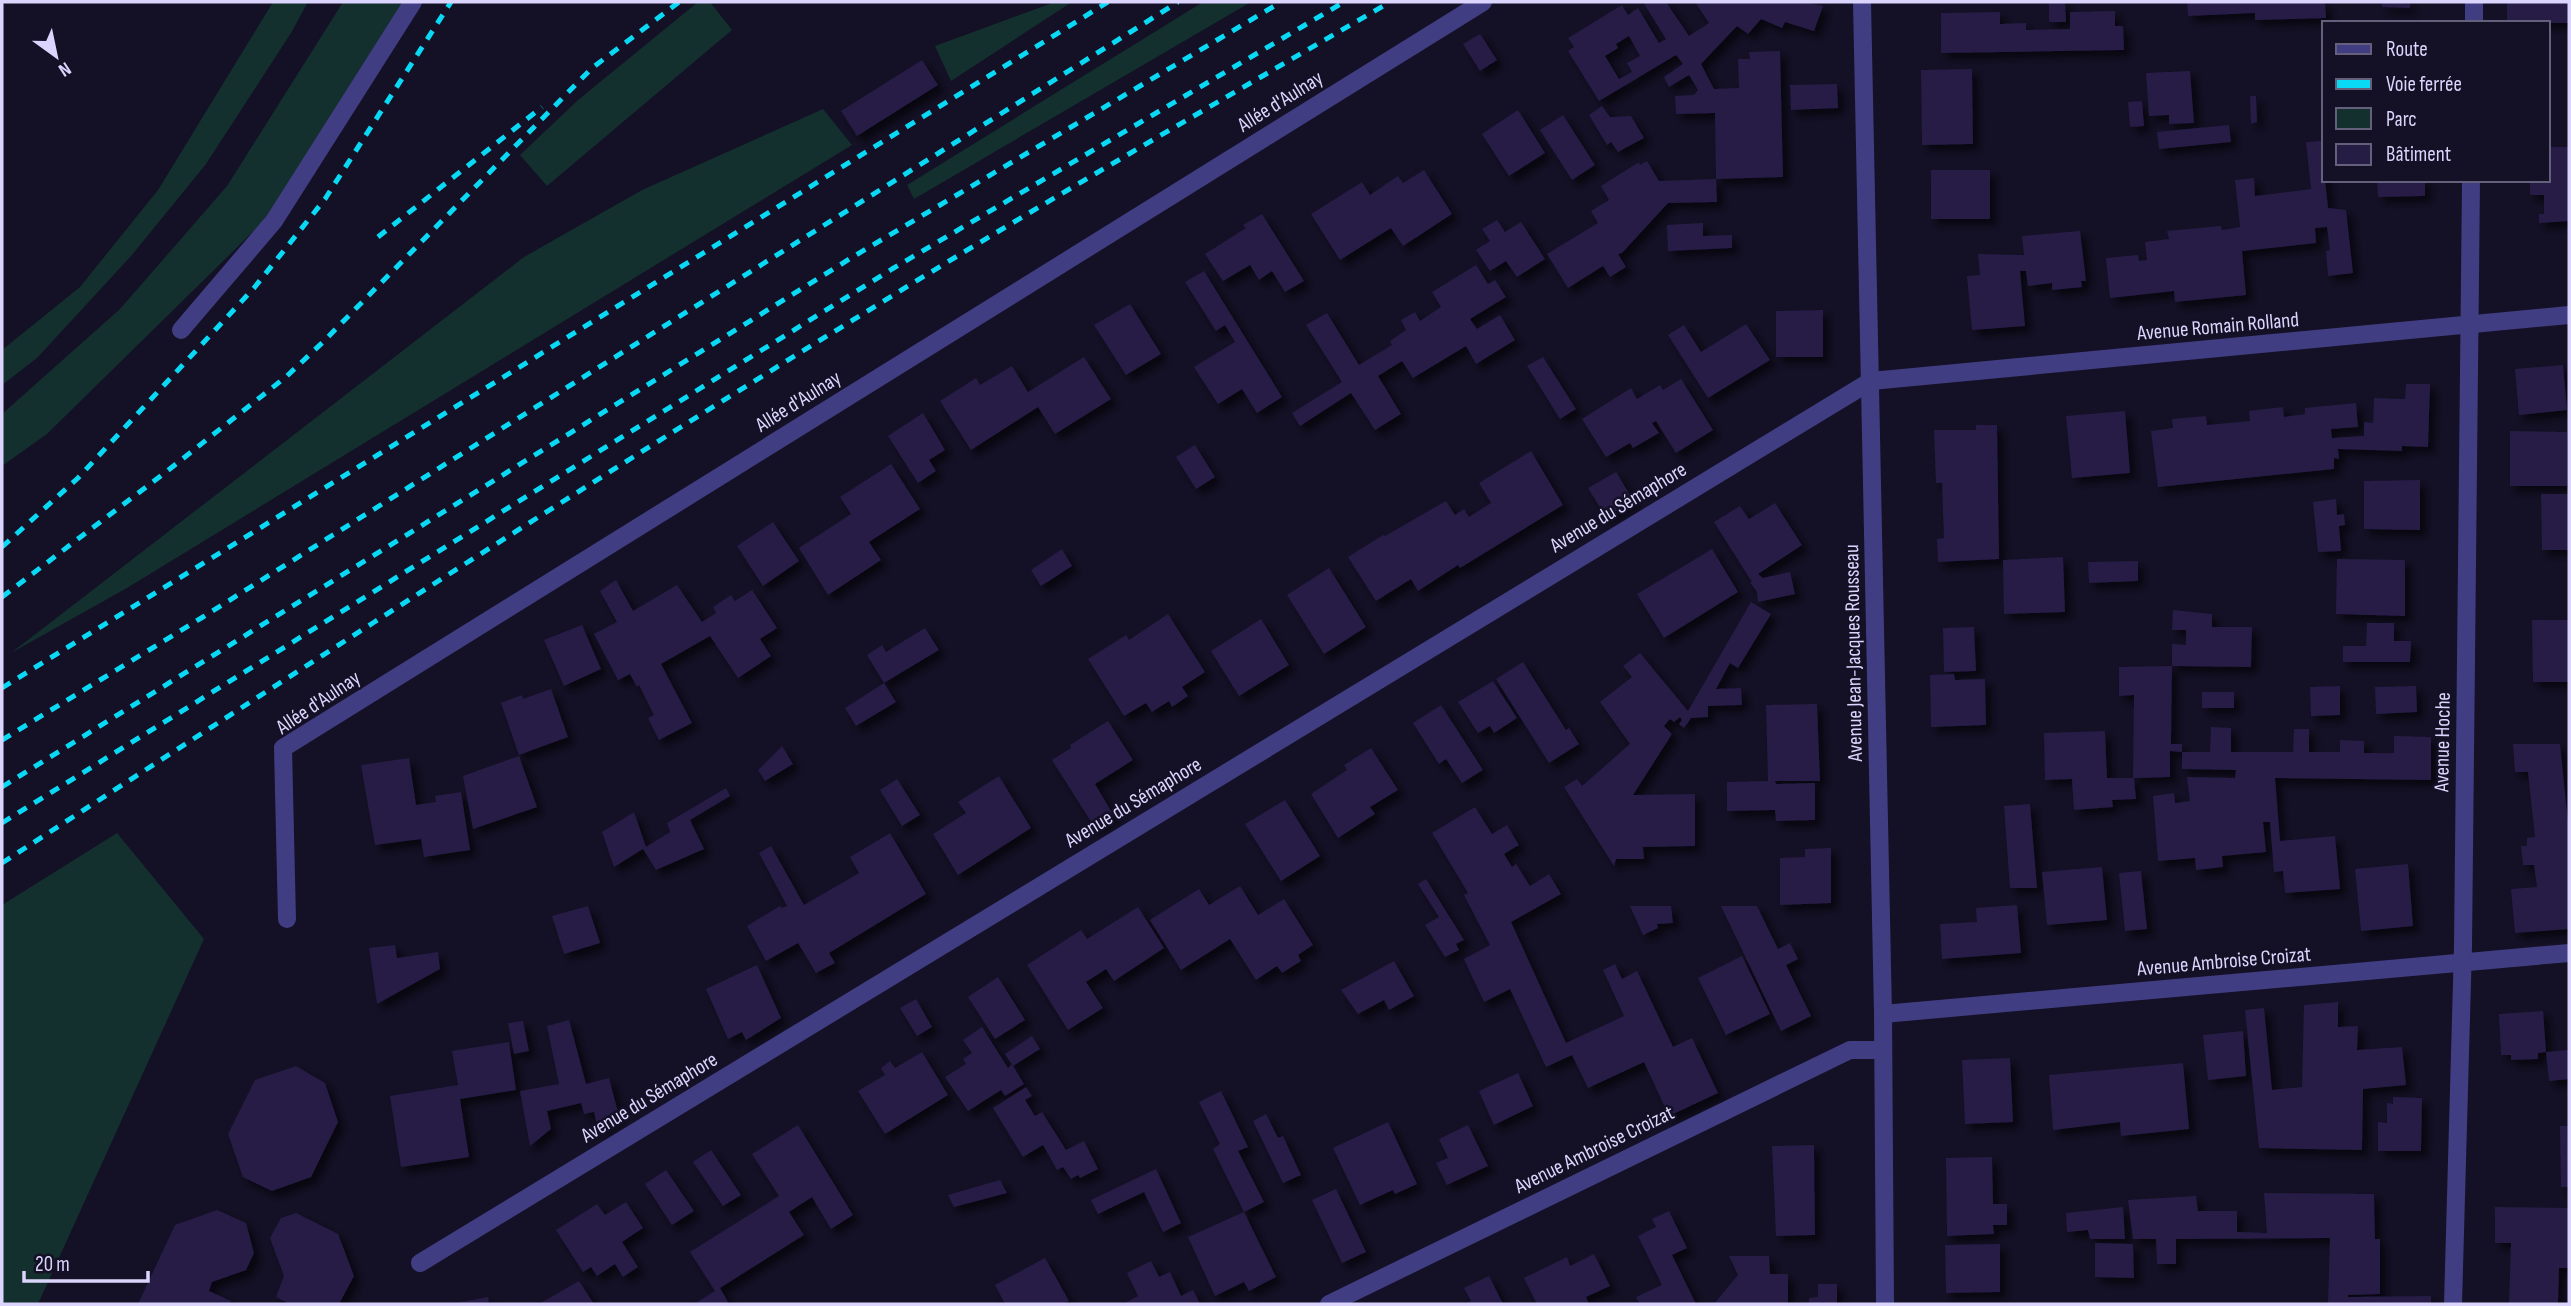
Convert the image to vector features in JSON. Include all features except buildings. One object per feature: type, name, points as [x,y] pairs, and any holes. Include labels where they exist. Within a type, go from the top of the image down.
[{"type":"street","points":[[181,330],[274,221],[414,2]]},
{"type":"street","name":"Allée d'Aulnay","points":[[287,919],[284,748],[1483,2]]},
{"type":"street","name":"Avenue Jean-Jacques Rousseau","points":[[1862,2],[1884,1050],[1885,1304]]},
{"type":"street","points":[[2474,2],[2474,21]]},
{"type":"street","name":"Avenue Hoche","points":[[2453,1304],[2463,963],[2471,182]]},
{"type":"street","name":"Avenue Romain Rolland","points":[[1871,381],[2569,315]]},
{"type":"street","name":"Avenue du Sémaphore","points":[[420,1262],[1871,381]]},
{"type":"street","name":"Avenue Ambroise Croizat","points":[[1883,1014],[2569,953]]},
{"type":"street","name":"Avenue Ambroise Croizat","points":[[1329,1304],[1850,1050],[1884,1050]]},
{"type":"green space","points":[[273,2],[308,2],[291,33],[206,164],[132,255],[37,358],[2,385],[2,350],[80,287],[158,190]]},
{"type":"green space","points":[[343,2],[404,2],[264,221],[47,434],[2,466],[2,414],[120,309],[227,186]]},
{"type":"green space","points":[[698,2],[710,2],[732,30],[547,186],[520,155],[578,100]]},
{"type":"green space","points":[[1055,2],[1072,2],[951,81],[935,46]]},
{"type":"green space","points":[[1203,2],[1251,2],[914,199],[907,185]]},
{"type":"green space","points":[[823,109],[852,145],[127,588],[11,653],[524,257],[642,190]]},
{"type":"green space","points":[[117,833],[204,939],[38,1304],[2,1304],[2,905]]},
{"type":"railway","points":[[2,547],[78,478],[254,288],[325,199],[451,2]]},
{"type":"railway","points":[[2,597],[287,376],[592,68],[679,2]]},
{"type":"railway","points":[[2,688],[1108,2]]},
{"type":"railway","points":[[2,740],[203,617],[1178,2]]},
{"type":"railway","points":[[2,787],[851,258],[1281,2]]},
{"type":"railway","points":[[2,823],[892,269],[1344,2]]},
{"type":"railway","points":[[2,863],[746,386],[1053,198],[1390,2]]},
{"type":"railway","points":[[378,237],[542,107]]}]
